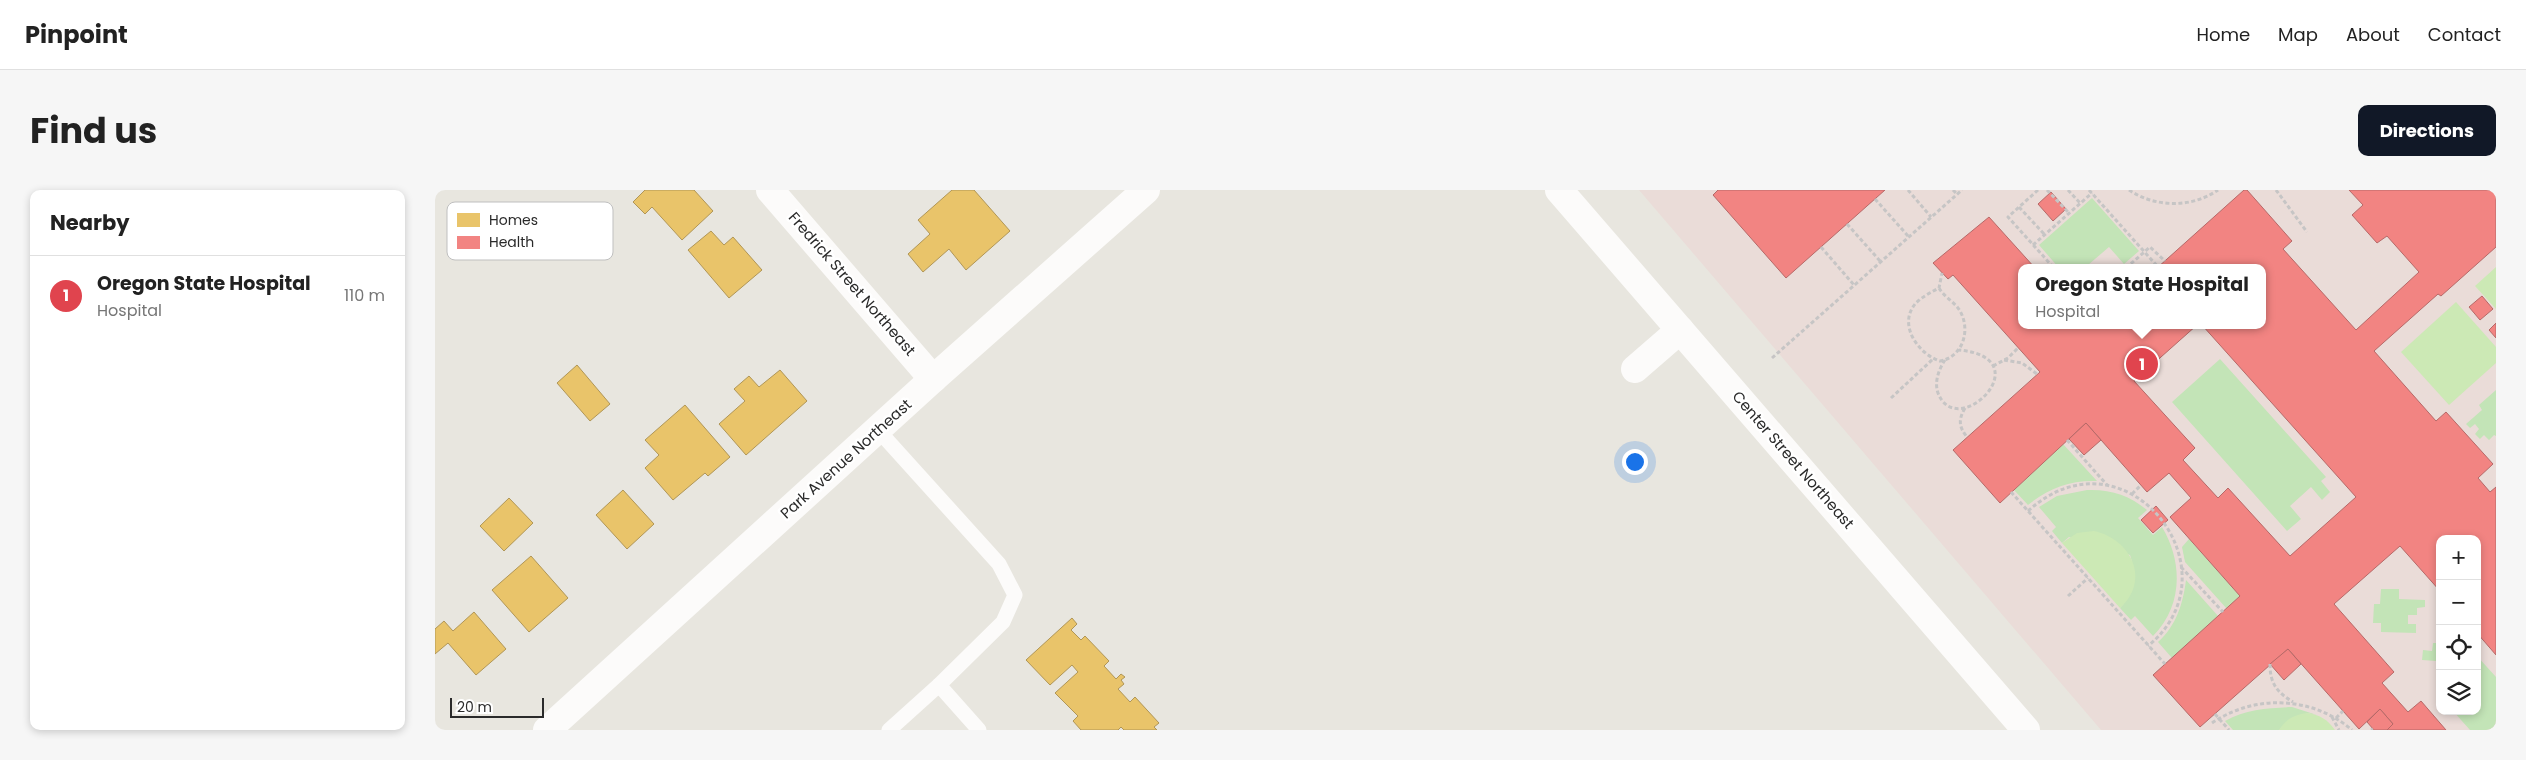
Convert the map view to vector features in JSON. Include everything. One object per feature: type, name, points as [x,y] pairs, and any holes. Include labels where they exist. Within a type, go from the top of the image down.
[{"type":"street","name":"Fredrick Street Northeast","points":[[770,190],[933,379]]},
{"type":"street","name":"Park Avenue Northeast","points":[[547,730],[933,379],[1146,190]]},
{"type":"street","name":"Center Street Northeast","points":[[1559,190],[2026,730]]},
{"type":"street","points":[[1635,369],[1680,330]]},
{"type":"lane","points":[[878,430],[999,564],[1015,595],[1003,622],[939,685],[889,730]]},
{"type":"lane","points":[[939,685],[979,730]]},
{"type":"path","points":[[1908,190],[1931,217]]},
{"type":"path","points":[[1953,190],[1957,194]]},
{"type":"path","points":[[1772,358],[1962,190]]},
{"type":"path","points":[[2038,190],[2008,217],[2050,264]]},
{"type":"path","points":[[2047,190],[2069,213]]},
{"type":"path","points":[[2069,190],[2080,203]]},
{"type":"path","points":[[2129,190],[2152,202],[2163,204],[2196,201],[2218,190]]},
{"type":"path","points":[[2276,190],[2307,232]]},
{"type":"path","points":[[2033,245],[2080,203],[2090,191],[2155,264]]},
{"type":"path","points":[[1875,199],[1909,237]]},
{"type":"path","points":[[2019,207],[2045,235]]},
{"type":"path","points":[[1847,224],[1881,262]]},
{"type":"path","points":[[1821,247],[1855,285]]},
{"type":"path","points":[[2130,264],[2151,247],[2165,261]]},
{"type":"path","points":[[1943,273],[1939,288],[1916,303],[1909,320],[1910,334],[1914,340],[1933,358],[1946,360]]},
{"type":"path","points":[[1939,288],[1963,317],[1965,330],[1959,350],[1946,360],[1939,374],[1938,393],[1946,404],[1953,408],[1966,408],[1983,399],[1992,388],[1995,375],[1993,366],[1984,357],[1959,350]]},
{"type":"path","points":[[1993,366],[2019,348]]},
{"type":"path","points":[[1891,398],[1933,358]]},
{"type":"path","points":[[2004,360],[2022,363],[2037,374]]},
{"type":"path","points":[[1966,408],[1959,424],[1967,437]]},
{"type":"path","points":[[2067,440],[2108,486]]},
{"type":"path","points":[[2132,494],[2141,485]]},
{"type":"path","points":[[2028,511],[2044,498],[2070,486],[2108,486],[2132,494],[2149,505],[2169,527],[2178,551],[2181,566],[2181,584],[2176,607],[2161,634],[2148,646]]},
{"type":"path","points":[[2011,492],[2165,664]]},
{"type":"path","points":[[2181,566],[2223,612]]},
{"type":"path","points":[[2068,596],[2088,578]]},
{"type":"path","points":[[2270,664],[2271,681],[2274,687],[2293,703],[2334,718],[2352,730]]},
{"type":"path","points":[[2212,723],[2259,704],[2293,703]]},
{"type":"path","points":[[2334,718],[2343,712]]},
{"type":"path","points":[[2215,714],[2229,730]]},
{"type":"path","points":[[2334,718],[2339,730]]},
{"type":"shaded area","points":[[1639,190],[2496,190],[2496,730],[2101,730]]},
{"type":"green space","points":[[2092,198],[2139,251],[2124,264],[2109,247],[2089,264],[2056,264],[2039,245]]},
{"type":"green space","points":[[2496,267],[2496,309],[2475,286]]},
{"type":"green space","points":[[2456,302],[2496,347],[2496,363],[2449,405],[2401,352]]},
{"type":"green space","points":[[2220,359],[2326,477],[2321,481],[2330,492],[2322,500],[2311,487],[2290,506],[2301,519],[2287,531],[2172,402]]},
{"type":"green space","points":[[2496,390],[2496,436],[2494,435],[2489,440],[2484,435],[2480,439],[2475,434],[2479,429],[2475,424],[2470,428],[2466,424],[2482,410],[2479,405]]},
{"type":"green space","points":[[2063,444],[2097,481],[2078,482],[2060,486],[2028,505],[2014,490]]},
{"type":"green space","points":[[2087,490],[2111,492],[2133,500],[2147,510],[2138,518],[2153,535],[2162,527],[2169,541],[2176,569],[2175,598],[2163,624],[2153,636],[2135,616],[2131,620],[2120,608],[2128,597],[2132,583],[2133,568],[2130,555],[2069,537],[2062,543],[2052,531],[2056,527],[2039,507],[2057,496]]},
{"type":"green space","points":[[2094,531],[2107,535],[2118,542],[2127,551],[2133,562],[2135,573],[2134,585],[2129,597],[2120,608],[2062,543],[2077,533]]},
{"type":"green space","points":[[2189,539],[2240,596],[2227,609],[2185,562],[2182,547]]},
{"type":"green space","points":[[2186,580],[2218,616],[2172,658],[2158,642],[2170,629],[2178,614]]},
{"type":"green space","points":[[2381,589],[2399,589],[2399,599],[2425,600],[2425,607],[2417,608],[2417,615],[2408,615],[2408,624],[2416,624],[2416,633],[2381,632],[2381,623],[2373,623],[2374,604],[2380,604]]},
{"type":"green space","points":[[2433,643],[2436,643],[2436,661],[2422,660],[2423,650],[2432,651]]},
{"type":"green space","points":[[2481,660],[2496,677],[2496,730],[2470,730],[2457,715],[2481,715]]},
{"type":"green space","points":[[2292,707],[2317,715],[2307,713],[2279,730],[2233,730],[2225,721],[2249,712]]},
{"type":"green space","points":[[2307,713],[2323,718],[2335,730],[2279,730],[2291,718]]},
{"type":"building: Homes","points":[[645,190],[694,190],[713,211],[682,240],[652,207],[645,214],[633,202]]},
{"type":"building: Homes","points":[[952,190],[974,190],[1010,231],[966,270],[949,249],[923,272],[908,254],[930,234],[918,220]]},
{"type":"building: Homes","points":[[711,231],[724,245],[733,237],[762,270],[729,298],[688,250]]},
{"type":"building: Homes","points":[[577,365],[610,404],[590,421],[557,383]]},
{"type":"building: Homes","points":[[780,370],[807,401],[746,455],[719,424],[745,401],[734,389],[749,376],[759,387]]},
{"type":"building: Homes","points":[[685,405],[730,457],[708,476],[705,473],[673,500],[645,468],[659,455],[645,440]]},
{"type":"building: Homes","points":[[623,490],[654,524],[627,549],[596,515]]},
{"type":"building: Homes","points":[[509,498],[533,523],[504,551],[480,526]]},
{"type":"building: Homes","points":[[531,556],[568,598],[529,632],[492,590]]},
{"type":"building: Homes","points":[[474,612],[506,649],[476,675],[448,643],[435,654],[435,629],[444,621],[453,631]]},
{"type":"building: Homes","points":[[1072,618],[1077,624],[1071,630],[1081,640],[1085,636],[1109,661],[1104,666],[1116,679],[1121,674],[1125,677],[1121,680],[1124,684],[1118,689],[1130,702],[1135,697],[1159,723],[1154,727],[1157,730],[1124,730],[1121,727],[1118,730],[1081,730],[1073,721],[1078,716],[1055,693],[1078,672],[1072,665],[1050,685],[1026,660]]},
{"type":"building: Health","points":[[1718,190],[1885,190],[1786,278],[1713,195]]},
{"type":"building: Health","points":[[2244,190],[2247,190],[2292,241],[2283,249],[2356,330],[2419,272],[2387,236],[2377,243],[2352,215],[2363,205],[2349,190],[2496,190],[2496,247],[2441,296],[2438,294],[2374,351],[2436,421],[2446,412],[2493,464],[2478,478],[2490,492],[2496,487],[2496,655],[2481,638],[2481,535],[2436,535],[2436,586],[2400,546],[2334,604],[2394,672],[2382,683],[2408,712],[2421,701],[2446,730],[2387,730],[2393,724],[2380,709],[2359,729],[2288,649],[2200,727],[2153,675],[2240,596],[2170,517],[2191,498],[2169,473],[2147,492],[2086,423],[2000,503],[1953,450],[2040,372],[1953,275],[1948,279],[1933,263],[1989,217],[2031,264],[2018,264],[2018,329],[2192,329],[2134,381],[2195,448],[2183,460],[2218,498],[2228,488],[2290,556],[2356,497],[2206,329],[2266,329],[2266,264],[2161,264]]},
{"type":"building: Health","points":[[2051,192],[2066,209],[2053,221],[2038,204]]},
{"type":"building: Health","points":[[2482,296],[2493,309],[2480,320],[2469,307]]},
{"type":"building: Health","points":[[2496,323],[2496,338],[2489,330]]},
{"type":"building: Health","points":[[2086,423],[2101,440],[2084,455],[2069,439]]},
{"type":"building: Health","points":[[2156,506],[2168,520],[2153,533],[2141,520]]},
{"type":"building: Health","points":[[2288,649],[2301,664],[2284,680],[2270,664]]},
{"type":"building: Health","points":[[2380,709],[2393,724],[2387,730],[2374,730],[2367,722]]},
{"type":"place","name":"Oregon State Hospital","points":[[2142,364]]}]
